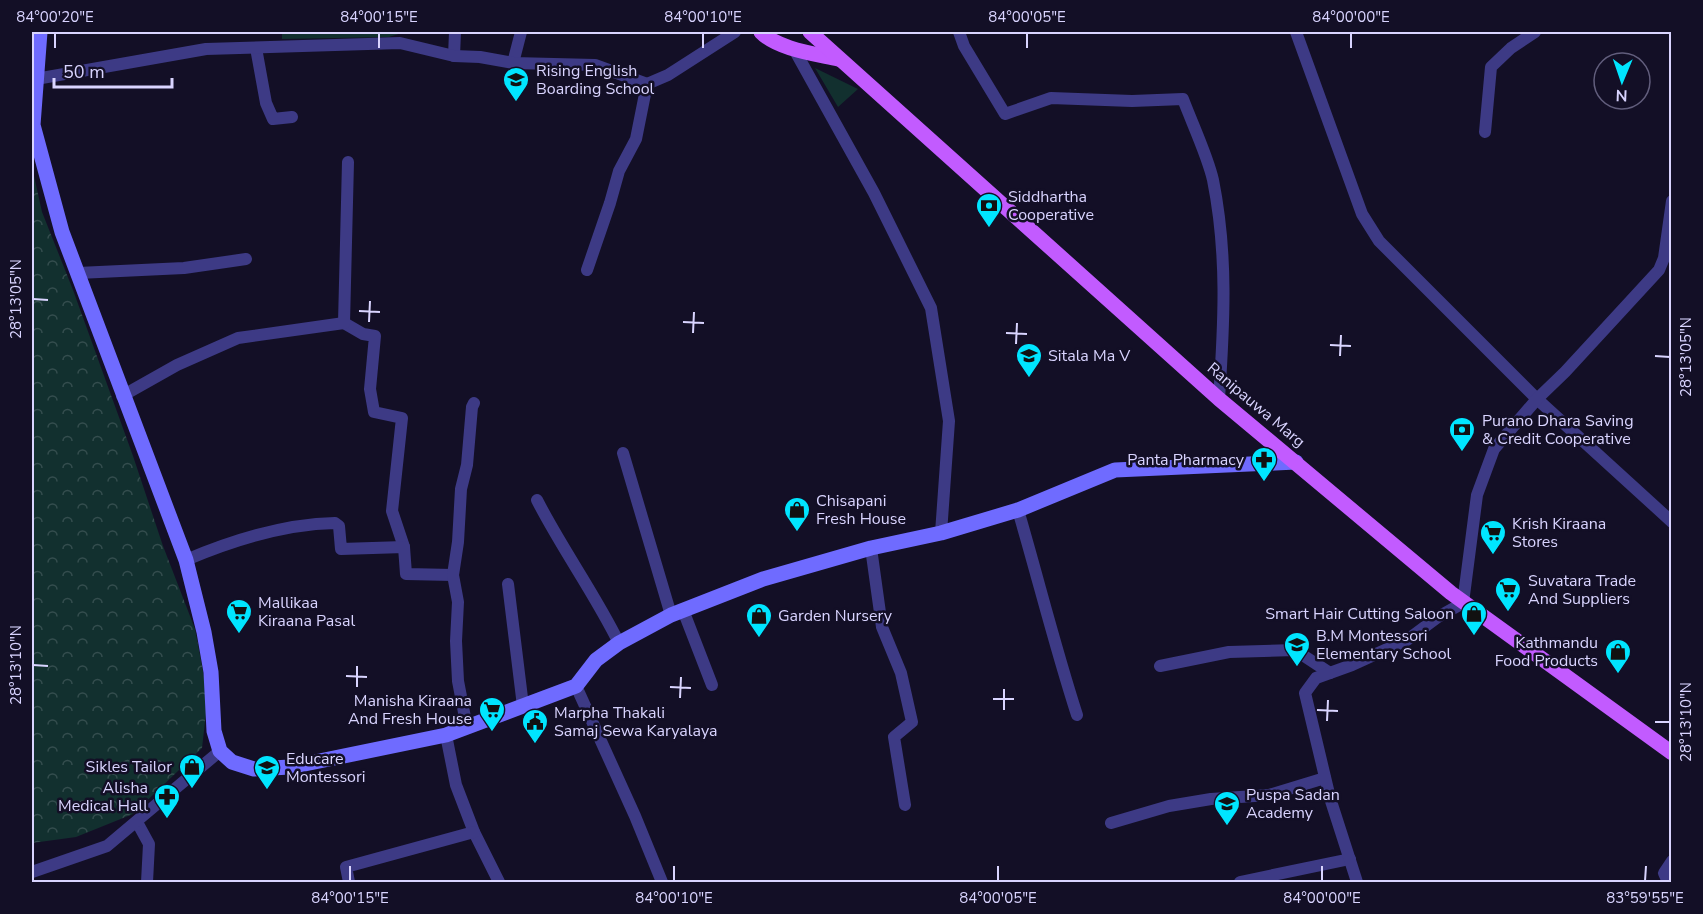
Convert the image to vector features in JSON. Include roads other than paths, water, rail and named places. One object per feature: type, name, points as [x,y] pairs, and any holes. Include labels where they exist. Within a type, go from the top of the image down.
[{"type":"main road","points":[[40,32],[33,125],[62,232],[122,396],[186,560],[212,672],[214,731],[220,751],[232,762],[254,769],[278,768],[446,735],[576,686],[596,660],[619,643],[677,613],[763,579],[871,548],[941,533],[1018,510],[1116,470],[1296,462]]},
{"type":"main road","points":[[761,32],[766,37],[794,49],[838,59]]},
{"type":"main road","name":"Ranipauwa Marg","points":[[810,32],[1219,399],[1463,603],[1671,753]]},
{"type":"street","points":[[454,56],[455,32]]},
{"type":"street","points":[[513,63],[521,32]]},
{"type":"street","points":[[36,79],[206,50],[400,43],[454,56],[480,57],[513,63],[595,65],[647,84],[668,75],[735,32]]},
{"type":"street","points":[[959,32],[969,55],[1005,114],[1051,98],[1132,101],[1183,99],[1213,178],[1223,252],[1225,295],[1219,399]]},
{"type":"street","points":[[1296,32],[1362,214],[1379,241],[1537,399],[1671,522]]},
{"type":"street","points":[[1485,132],[1491,68],[1511,48],[1535,32]]},
{"type":"street","points":[[256,48],[266,103],[273,119],[292,117]]},
{"type":"street","points":[[794,49],[874,193],[931,308],[949,421],[941,533]]},
{"type":"street","points":[[587,270],[619,171],[636,139],[647,84]]},
{"type":"street","points":[[344,323],[348,162]]},
{"type":"street","points":[[1357,882],[1325,778],[1305,693],[1316,678],[1352,665],[1407,640],[1438,617],[1463,603],[1477,495],[1494,449],[1537,399],[1659,270],[1664,258],[1671,201]]},
{"type":"street","points":[[78,273],[184,268],[246,259]]},
{"type":"street","points":[[122,396],[177,365],[238,338],[344,323],[363,333],[375,336],[370,389],[374,412],[402,418],[392,511],[404,547],[406,574],[453,575]]},
{"type":"street","points":[[467,728],[458,681],[456,641],[458,602],[453,575],[458,542],[461,489],[467,465],[474,403]]},
{"type":"street","points":[[624,453],[677,613],[712,685]]},
{"type":"street","points":[[537,500],[557,539],[606,616],[619,643]]},
{"type":"street","points":[[1018,510],[1040,583],[1056,653],[1077,715]]},
{"type":"street","points":[[186,560],[222,545],[288,526],[318,523],[335,523],[339,526],[341,549],[404,547]]},
{"type":"street","points":[[871,548],[882,627],[901,673],[912,722],[894,737],[905,805]]},
{"type":"street","points":[[508,585],[523,706]]},
{"type":"street","points":[[1160,666],[1229,652],[1295,650],[1330,673]]},
{"type":"street","points":[[576,686],[662,882]]},
{"type":"street","points":[[446,735],[456,785],[474,832],[499,882]]},
{"type":"street","points":[[32,872],[107,846],[220,751]]},
{"type":"street","points":[[1111,823],[1168,806],[1211,799],[1269,795],[1325,778]]},
{"type":"street","points":[[137,822],[150,844],[147,882]]},
{"type":"street","points":[[350,882],[346,867],[474,832]]},
{"type":"street","points":[[1240,882],[1350,859]]},
{"type":"street","points":[[1668,882],[1664,873],[1671,861]]},
{"type":"place","name":"Rising English Boarding School","points":[[516,103]]},
{"type":"place","name":"Siddhartha Cooperative","points":[[989,229]]},
{"type":"place","name":"Sitala Ma V","points":[[1029,379]]},
{"type":"place","name":"Purano Dhara Saving & Credit Cooperative","points":[[1462,453]]},
{"type":"place","name":"Panta Pharmacy","points":[[1264,483]]},
{"type":"place","name":"Chisapani Fresh House","points":[[797,533]]},
{"type":"place","name":"Krish Kiraana Stores","points":[[1493,556]]},
{"type":"place","name":"Suvatara Trade And Suppliers","points":[[1508,613]]},
{"type":"place","name":"Mallikaa Kiraana Pasal","points":[[239,635]]},
{"type":"place","name":"Smart Hair Cutting Saloon","points":[[1474,637]]},
{"type":"place","name":"Garden Nursery","points":[[759,639]]},
{"type":"place","name":"B.M Montessori Elementary School","points":[[1297,668]]},
{"type":"place","name":"Kathmandu Food Products","points":[[1618,675]]},
{"type":"place","name":"Manisha Kiraana And Fresh House","points":[[492,733]]},
{"type":"place","name":"Marpha Thakali Samaj Sewa Karyalaya","points":[[535,745]]},
{"type":"place","name":"Sikles Tailor","points":[[192,790]]},
{"type":"place","name":"Educare Montessori","points":[[267,791]]},
{"type":"place","name":"Alisha Medical Hall","points":[[167,820]]},
{"type":"place","name":"Puspa Sadan Academy","points":[[1227,827]]}]
